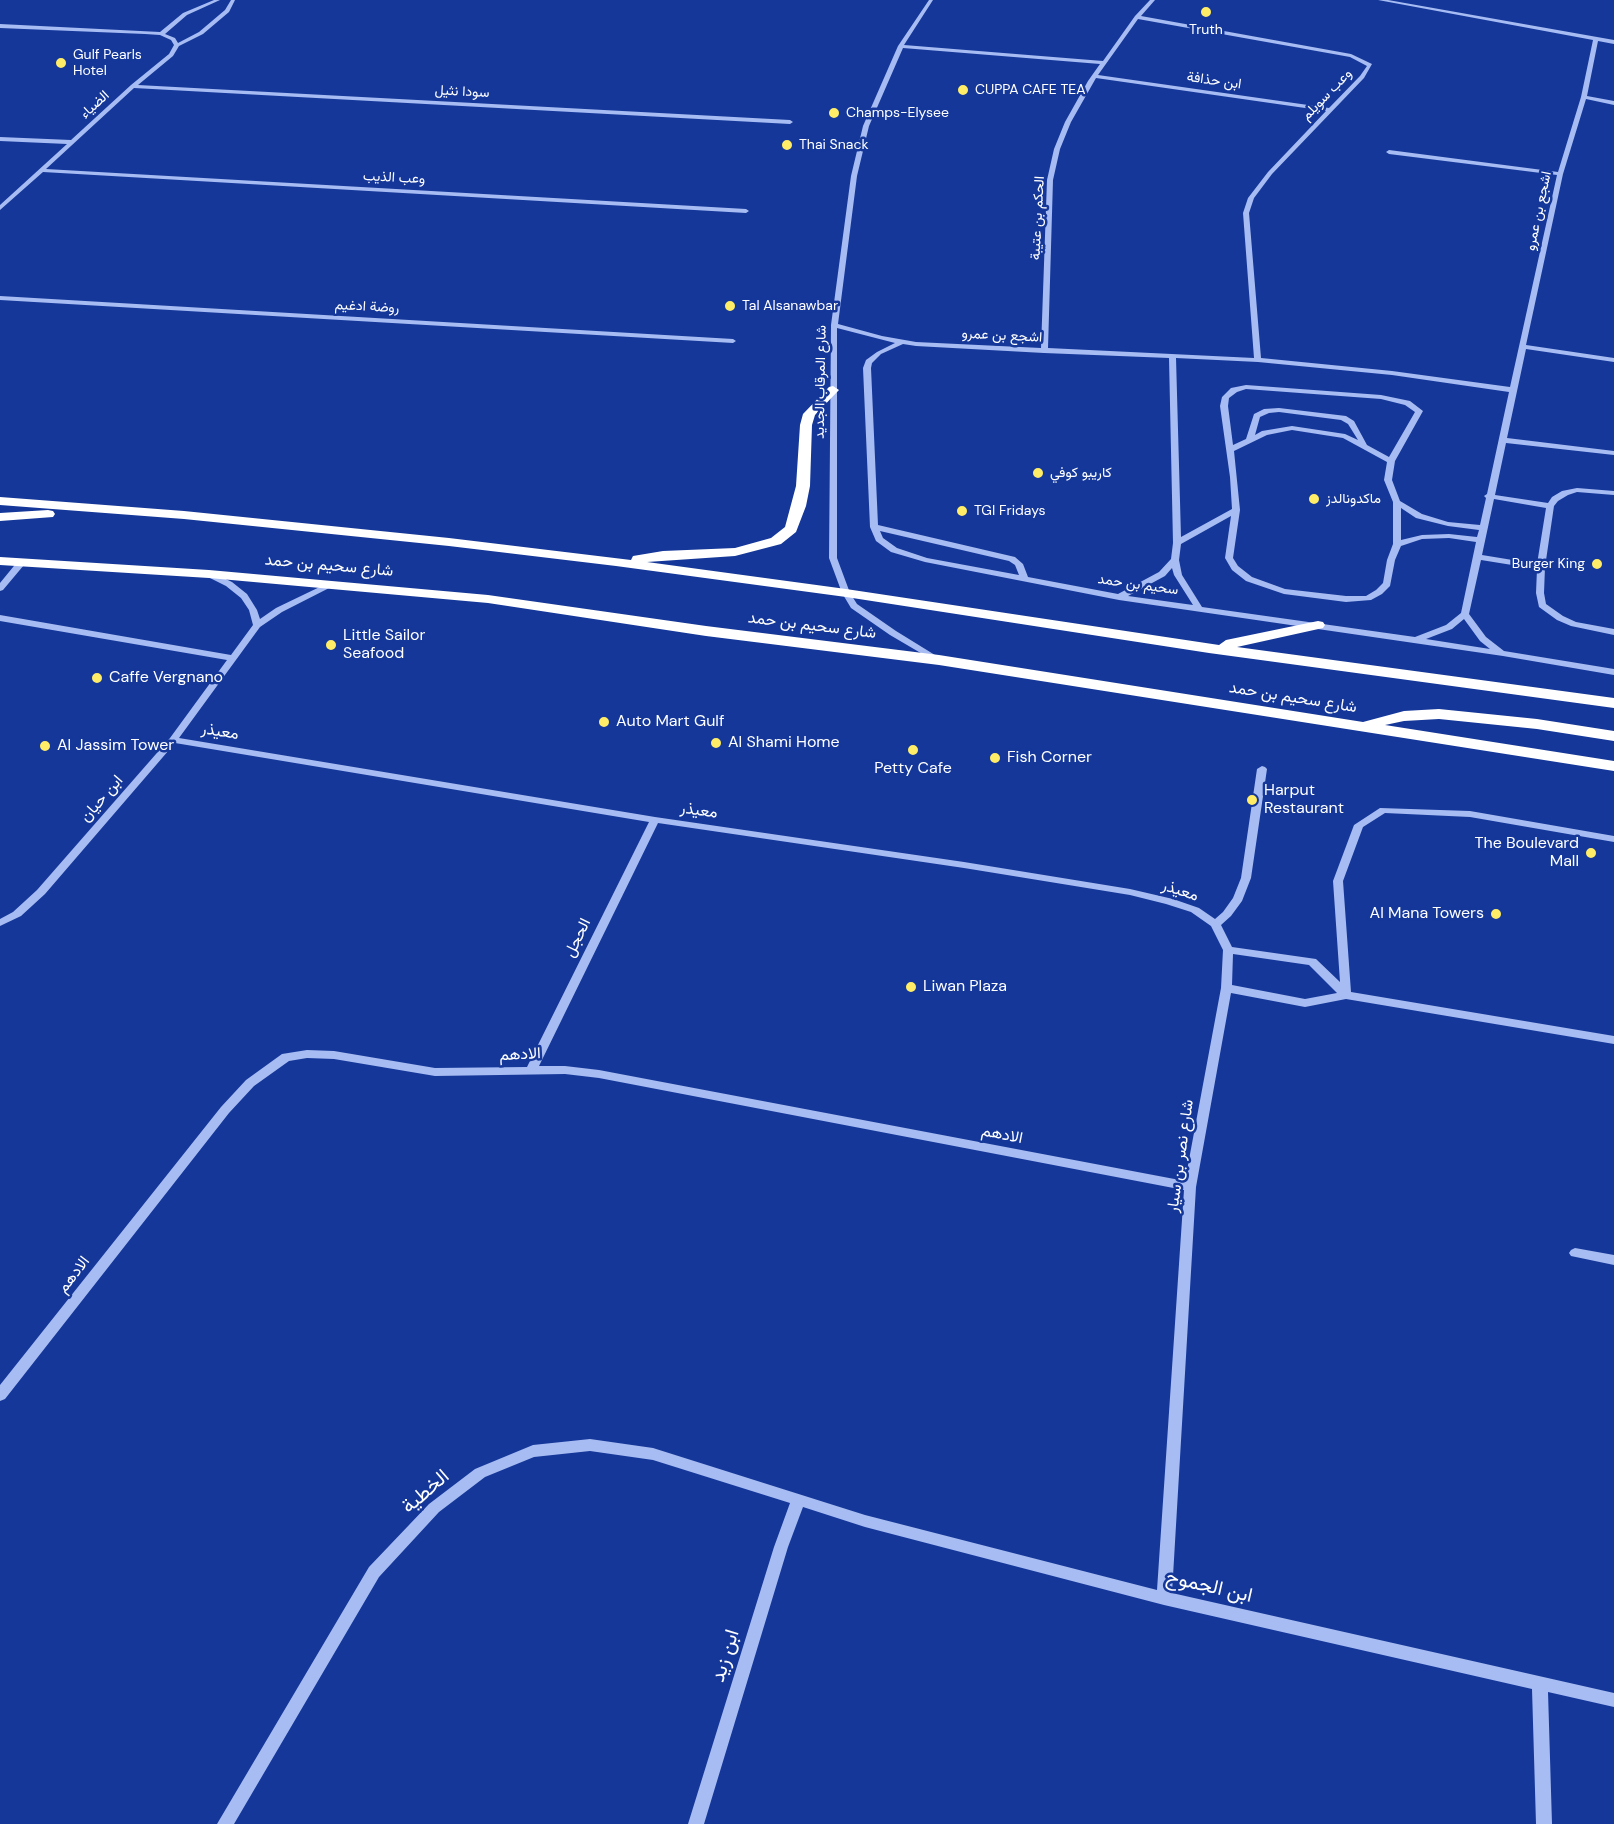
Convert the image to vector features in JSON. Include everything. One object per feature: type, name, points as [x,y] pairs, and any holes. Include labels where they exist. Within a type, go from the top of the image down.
[{"type":"highway","points":[[616,562],[663,555],[735,552],[776,541],[791,529],[799,506],[809,414],[833,390]]},
{"type":"highway","points":[[0,501],[449,542],[616,562],[846,593],[1209,648],[1614,703]]},
{"type":"highway","points":[[0,516],[33,515],[94,508]]},
{"type":"highway","name":"شارع سحيم بن حمد","points":[[0,561],[209,574],[488,599],[706,631],[939,660],[1614,766]]},
{"type":"highway","points":[[1209,648],[1318,625]]},
{"type":"highway","points":[[1363,726],[1404,716],[1439,714],[1526,723],[1614,736]]},
{"type":"street","points":[[161,34],[185,14],[218,0]]},
{"type":"street","name":"الضياء","points":[[0,208],[171,54],[177,45],[201,33],[227,10],[233,0]]},
{"type":"street","name":"شارع المرقاب الجديد","points":[[932,0],[901,46],[866,126],[854,176],[834,325],[833,558],[846,593],[854,606],[939,660]]},
{"type":"street","name":"الحكم بن عتيبة","points":[[1044,351],[1050,180],[1057,149],[1064,131],[1095,76],[1137,17],[1153,0]]},
{"type":"street","points":[[1380,0],[1614,42]]},
{"type":"street","name":"وعب سويلم","points":[[1137,17],[1351,56],[1370,65],[1369,69],[1260,185],[1251,198],[1246,213],[1258,360]]},
{"type":"street","points":[[0,26],[161,34],[173,39],[177,45]]},
{"type":"street","points":[[905,38],[991,50],[1007,55]]},
{"type":"street","name":"اشجع بن عمرو","points":[[1465,614],[1488,496],[1560,174],[1584,97],[1596,39]]},
{"type":"street","points":[[901,46],[1104,63]]},
{"type":"street","name":"ابن حذافة","points":[[1095,76],[1329,110]]},
{"type":"street","name":"سودا نثيل","points":[[133,86],[790,122]]},
{"type":"street","points":[[1584,97],[1614,104]]},
{"type":"street","points":[[0,139],[72,142]]},
{"type":"street","points":[[1389,152],[1560,174]]},
{"type":"street","name":"وعب الذيب","points":[[41,170],[746,211]]},
{"type":"street","name":"روضة ادغيم","points":[[0,298],[733,341]]},
{"type":"street","name":"اشجع بن عمرو","points":[[834,325],[902,342],[1044,351],[1258,360],[1404,375],[1513,390]]},
{"type":"street","points":[[902,342],[879,353],[869,362],[867,368],[874,527],[1012,559],[1019,564],[1025,579]]},
{"type":"street","points":[[1523,347],[1614,360]]},
{"type":"street","points":[[1172,356],[1177,543],[1175,560],[1182,583],[1198,607]]},
{"type":"street","points":[[1246,387],[1302,390],[1381,397],[1407,403],[1419,411],[1391,461],[1388,480],[1397,502],[1398,544],[1391,560],[1387,584],[1379,592],[1368,598],[1346,599],[1284,591],[1250,579],[1235,568],[1229,558],[1236,510],[1224,406],[1226,397],[1234,390],[1246,387]]},
{"type":"street","points":[[1249,441],[1257,416],[1267,411],[1279,410],[1343,418],[1351,423],[1366,447]]},
{"type":"street","points":[[1230,450],[1277,430],[1292,428],[1345,436],[1391,461]]},
{"type":"street","points":[[1502,440],[1614,453]]},
{"type":"street","points":[[1614,493],[1577,490],[1555,499],[1550,506],[1541,567],[1540,593],[1542,605],[1550,613],[1574,624],[1614,633]]},
{"type":"street","points":[[1488,496],[1550,506]]},
{"type":"street","points":[[1397,502],[1419,516],[1448,524],[1482,528]]},
{"type":"street","points":[[1177,543],[1236,510]]},
{"type":"street","name":"سحيم بن حمد","points":[[874,527],[879,538],[894,550],[908,556],[1025,579],[1119,597],[1503,653],[1614,672]]},
{"type":"street","points":[[1398,544],[1422,537],[1449,536],[1479,540]]},
{"type":"street","points":[[1476,557],[1541,567]]},
{"type":"street","points":[[1119,597],[1152,580],[1175,560]]},
{"type":"street","points":[[0,588],[21,563]]},
{"type":"street","points":[[209,574],[229,584],[244,596],[253,610],[257,625]]},
{"type":"street","name":"ابن حيان","points":[[0,923],[16,914],[41,892],[173,740],[257,625],[279,609],[333,584]]},
{"type":"street","points":[[1411,641],[1449,627],[1465,614],[1483,639],[1503,653]]},
{"type":"street","points":[[0,618],[233,658]]},
{"type":"street","name":"معيذر","points":[[173,740],[655,820],[964,865],[1130,892],[1195,910],[1215,924]]},
{"type":"street","points":[[1215,924],[1227,914],[1238,899],[1246,878],[1262,769]]},
{"type":"street","points":[[1346,995],[1338,881],[1359,825],[1383,810],[1470,814],[1614,839]]},
{"type":"street","name":"الحجل","points":[[531,1070],[655,820]]},
{"type":"street","name":"شارع نصر بن سيار","points":[[1164,1598],[1190,1187],[1226,988],[1228,950],[1215,924]]},
{"type":"street","points":[[1228,950],[1312,963],[1346,995]]},
{"type":"street","points":[[1226,988],[1305,1003],[1346,995],[1614,1040]]},
{"type":"street","name":"الادهم","points":[[0,1395],[225,1110],[250,1083],[286,1057],[307,1053],[334,1055],[435,1072],[495,1073],[565,1070],[599,1074],[1190,1187]]},
{"type":"street","points":[[1575,1253],[1614,1260]]},
{"type":"street","name":"الخطية","points":[[225,1824],[374,1572],[434,1508],[480,1473],[533,1451],[590,1445],[653,1454],[798,1501]]},
{"type":"street","name":"ابن الجموح","points":[[798,1501],[865,1521],[1164,1598],[1614,1700]]},
{"type":"street","name":"ابن زيد","points":[[696,1824],[798,1501]]},
{"type":"street","points":[[1540,1684],[1544,1824]]},
{"type":"place","name":"Truth","points":[[1206,12]]},
{"type":"place","name":"Gulf Pearls Hotel","points":[[61,63]]},
{"type":"place","name":"CUPPA CAFE TEA","points":[[963,90]]},
{"type":"place","name":"Champs-Elysee","points":[[834,113]]},
{"type":"place","name":"Thai Snack","points":[[787,145]]},
{"type":"place","name":"Tal Alsanawbar","points":[[730,306]]},
{"type":"place","name":"كاريبو كوفي","points":[[1038,473]]},
{"type":"place","name":"ماكدونالدز","points":[[1314,499]]},
{"type":"place","name":"TGI Fridays","points":[[962,511]]},
{"type":"place","name":"Burger King","points":[[1597,564]]},
{"type":"place","name":"Little Sailor Seafood","points":[[331,645]]},
{"type":"place","name":"Caffe Vergnano","points":[[97,678]]},
{"type":"place","name":"Auto Mart Gulf","points":[[604,722]]},
{"type":"place","name":"Al Shami Home","points":[[716,743]]},
{"type":"place","name":"Al Jassim Tower","points":[[45,746]]},
{"type":"place","name":"Petty Cafe","points":[[913,750]]},
{"type":"place","name":"Fish Corner","points":[[995,758]]},
{"type":"place","name":"Harput Restaurant","points":[[1252,800]]},
{"type":"place","name":"The Boulevard Mall","points":[[1591,853]]},
{"type":"place","name":"Al Mana Towers","points":[[1496,914]]},
{"type":"place","name":"Liwan Plaza","points":[[911,987]]}]
